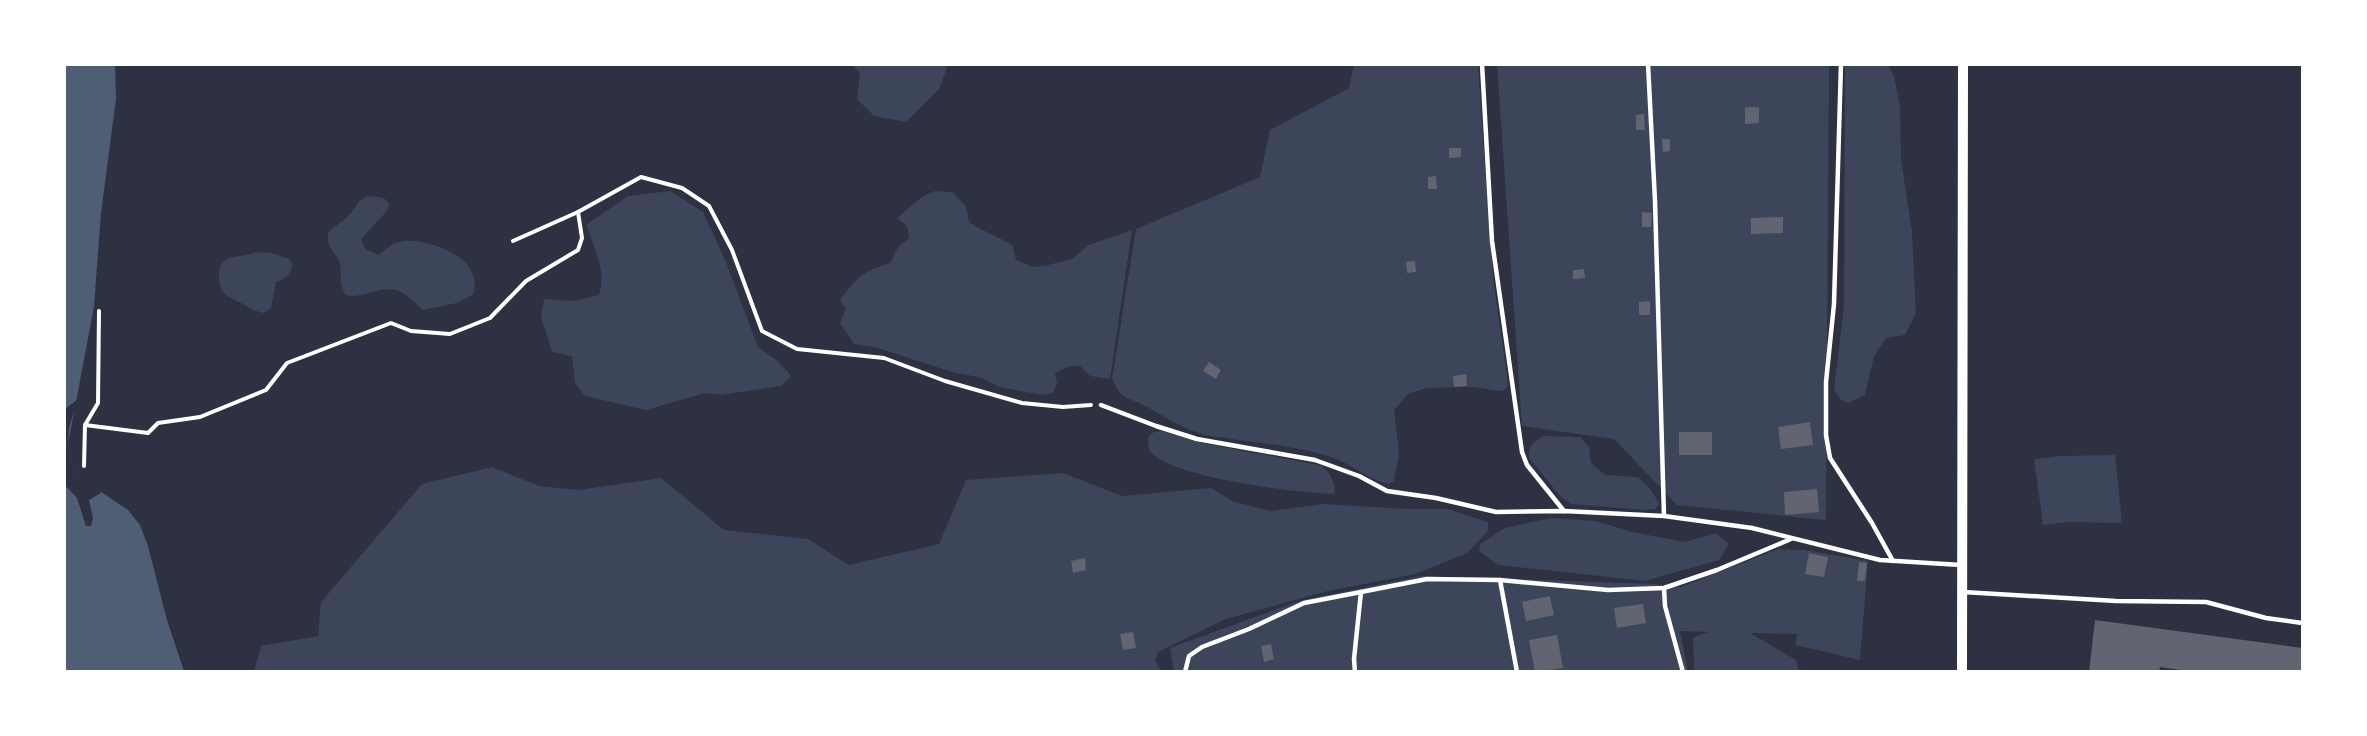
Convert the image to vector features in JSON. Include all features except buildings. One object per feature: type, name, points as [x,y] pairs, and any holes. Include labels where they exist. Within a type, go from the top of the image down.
[{"type":"street","points":[[1962,672],[1963,64]]},
{"type":"lane","points":[[1482,64],[1492,241],[1522,452],[1527,465],[1564,512]]},
{"type":"lane","points":[[1648,64],[1655,201],[1664,516]]},
{"type":"lane","points":[[1841,64],[1834,304],[1826,382],[1826,435],[1830,458],[1872,523],[1893,561]]},
{"type":"lane","points":[[1101,405],[1197,439],[1315,460],[1359,476],[1387,492],[1436,498],[1496,512],[1664,516],[1752,528],[1880,560],[1961,565]]},
{"type":"lane","points":[[1185,672],[1189,656],[1202,647],[1249,629],[1304,603],[1427,579],[1500,580],[1608,590],[1664,588],[1717,570],[1791,539]]},
{"type":"lane","points":[[1500,580],[1517,672]]},
{"type":"lane","points":[[1664,588],[1665,606],[1683,672]]},
{"type":"lane","points":[[1355,672],[1354,659],[1361,592]]},
{"type":"lane","points":[[1962,592],[2116,601],[2206,602],[2266,618],[2302,623]]},
{"type":"path","points":[[513,241],[578,212],[641,177],[682,188],[709,206],[732,250],[762,331],[797,349],[884,358],[945,381],[1022,403],[1063,407],[1101,405]]},
{"type":"path","points":[[84,425],[148,433],[158,423],[200,417],[266,390],[287,363],[391,323],[411,331],[450,334],[490,318],[526,281],[578,250],[582,238],[578,212]]},
{"type":"path","points":[[84,466],[84,425],[98,403],[99,311]]},
{"type":"shaded area","points":[[64,65],[115,65],[116,99],[101,213],[94,307],[68,444],[72,465],[79,477],[128,510],[140,525],[184,671],[65,671]]},
{"type":"shaded area","points":[[852,65],[948,65],[939,89],[906,122],[874,116],[857,99],[860,73]]},
{"type":"shaded area","points":[[1354,65],[1478,65],[1493,278],[1508,384],[1506,389],[1501,391],[1472,387],[1427,388],[1408,394],[1394,410],[1399,454],[1394,481],[1389,484],[1319,453],[1211,436],[1191,430],[1123,396],[1112,379],[1136,229],[1260,177],[1270,130],[1349,88]]},
{"type":"shaded area","points":[[1497,65],[1829,65],[1826,520],[1677,505],[1614,439],[1522,426]]},
{"type":"shaded area","points":[[1845,65],[1888,65],[1894,76],[1900,106],[1901,159],[1912,232],[1916,313],[1905,335],[1886,338],[1874,356],[1865,395],[1848,403],[1841,400],[1834,390],[1844,306]]},
{"type":"shaded area","points":[[670,191],[703,212],[726,262],[758,347],[779,362],[791,376],[781,386],[721,395],[705,393],[646,410],[585,396],[575,383],[572,356],[552,352],[541,317],[544,299],[574,301],[599,295],[601,269],[586,225],[628,196]]},
{"type":"shaded area","points":[[935,191],[952,192],[966,206],[969,222],[1013,246],[1016,260],[1032,267],[1072,259],[1089,245],[1132,230],[1110,379],[1090,376],[1080,366],[1070,366],[1055,373],[1057,384],[1053,393],[1042,395],[1000,387],[979,377],[955,373],[878,348],[854,344],[840,323],[846,309],[840,300],[861,276],[890,263],[898,247],[909,238],[907,226],[897,218],[922,197]]},
{"type":"shaded area","points":[[372,196],[384,198],[389,204],[387,211],[361,239],[365,249],[379,255],[393,244],[417,241],[449,251],[466,263],[471,270],[474,294],[457,303],[423,310],[407,296],[394,290],[346,295],[341,285],[340,265],[329,245],[328,233],[350,214],[360,201]]},
{"type":"shaded area","points":[[255,252],[272,253],[291,260],[293,266],[287,277],[276,282],[271,308],[264,313],[226,295],[221,289],[219,280],[220,269],[224,261],[231,257]]},
{"type":"shaded area","points":[[1161,431],[1202,443],[1319,465],[1331,476],[1335,492],[1333,494],[1316,493],[1238,483],[1166,463],[1150,451],[1148,444],[1148,437],[1154,432]]},
{"type":"shaded area","points":[[1544,436],[1580,437],[1589,447],[1591,463],[1605,475],[1638,477],[1652,491],[1659,504],[1655,509],[1644,510],[1571,504],[1561,497],[1529,458],[1532,444]]},
{"type":"shaded area","points":[[2115,455],[2122,523],[2068,522],[2043,525],[2034,459]]},
{"type":"shaded area","points":[[492,467],[539,486],[578,490],[661,478],[724,530],[808,539],[849,565],[939,544],[966,480],[1063,473],[1122,496],[1211,488],[1234,502],[1271,511],[1324,504],[1448,509],[1488,522],[1488,531],[1467,553],[1416,574],[1328,591],[1226,619],[1158,652],[1155,660],[1161,671],[254,672],[261,646],[318,636],[321,602],[422,484]]},
{"type":"shaded area","points":[[1551,518],[1596,521],[1632,532],[1685,542],[1716,533],[1729,544],[1719,560],[1645,581],[1498,565],[1479,551],[1480,544],[1505,528]]},
{"type":"shaded area","points":[[1778,549],[1805,550],[1868,561],[1860,660],[1795,645],[1797,634],[1750,633],[1796,660],[1799,671],[1694,671],[1693,638],[1708,632],[1680,631],[1688,672],[1174,672],[1170,648],[1299,601],[1421,576],[1655,584],[1681,587]]},
{"type":"pier","points":[[81,397],[69,428],[68,444],[72,465],[79,477],[101,493],[89,500],[93,518],[91,526],[86,526],[77,498],[64,484],[65,409]]}]
